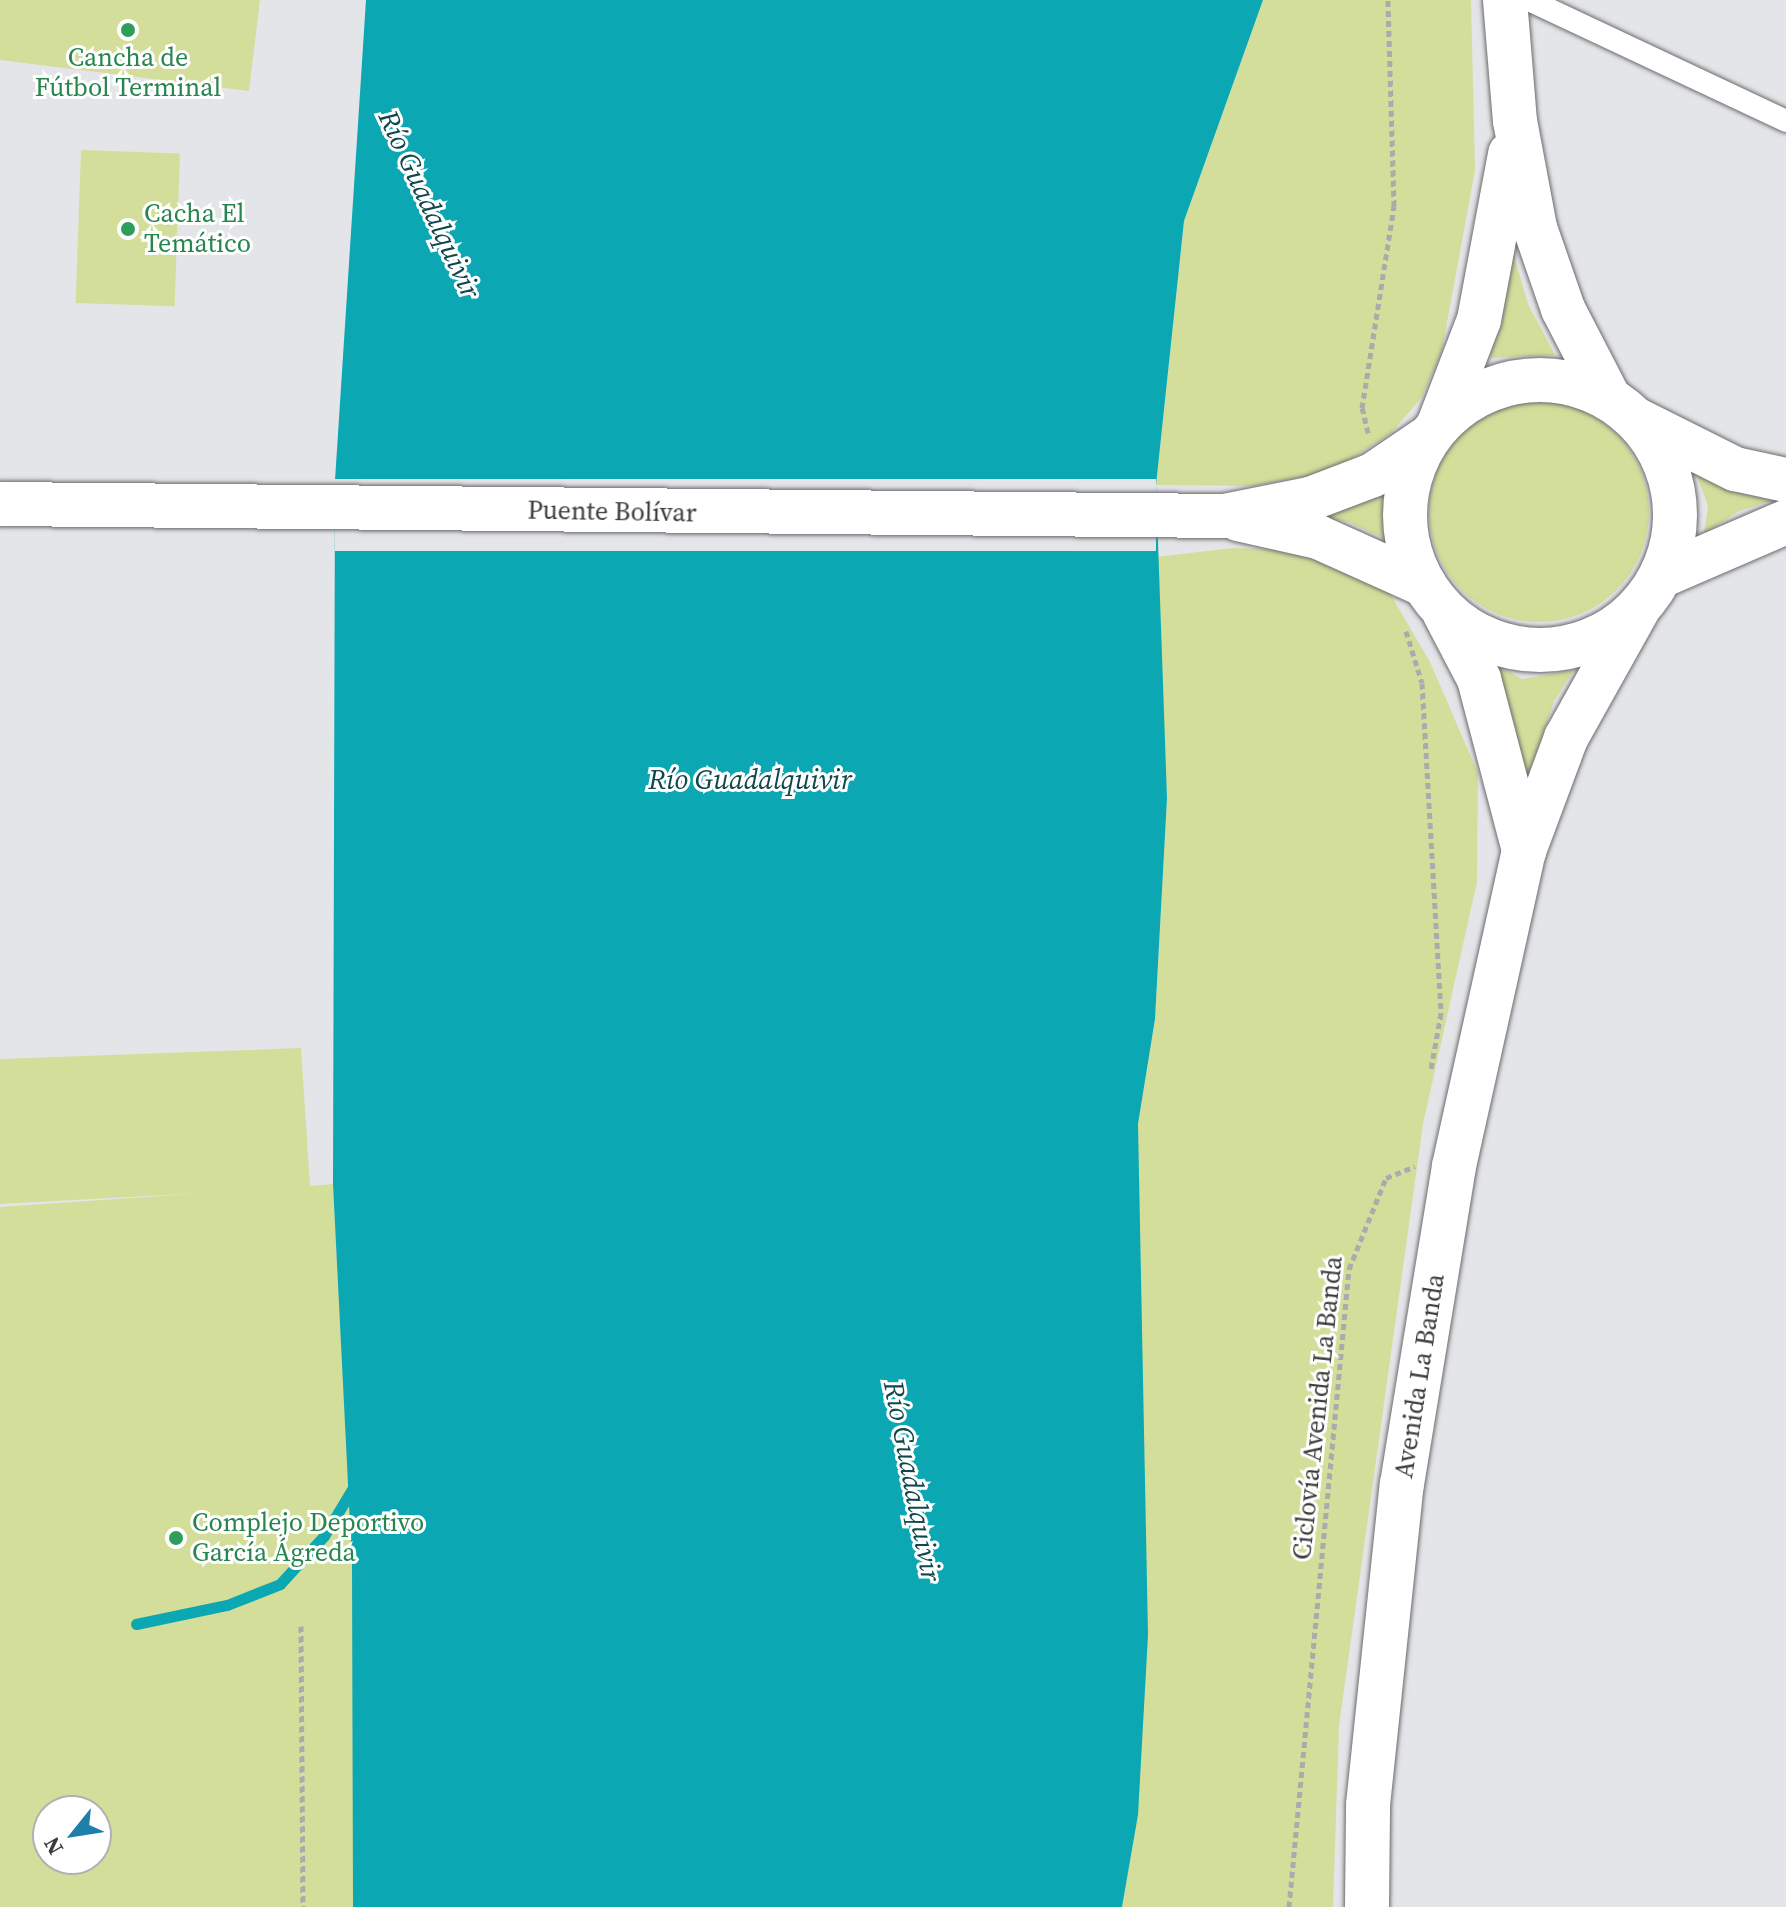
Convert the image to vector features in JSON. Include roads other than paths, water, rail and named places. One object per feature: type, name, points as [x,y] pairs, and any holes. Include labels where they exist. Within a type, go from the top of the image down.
[{"type":"main road","points":[[1505,0],[1515,121],[1535,228],[1563,309],[1622,409],[1653,441],[1673,494],[1671,549],[1650,592]]},
{"type":"main road","points":[[1515,121],[1479,320],[1434,431],[1412,472],[1405,511],[1423,605],[1475,633],[1516,648],[1560,649],[1602,636],[1650,592],[1786,522]]},
{"type":"main road","points":[[1434,431],[1467,400],[1501,385],[1538,379],[1574,384],[1735,469],[1786,480]]},
{"type":"main road","name":"Puente Bolívar","points":[[0,504],[1157,518],[1224,516],[1310,499],[1373,475],[1434,431]]},
{"type":"main road","name":"Puente Bolívar","points":[[1224,516],[1318,537],[1423,605]]},
{"type":"main road","name":"Avenida La Banda","points":[[1367,1907],[1368,1805],[1402,1484],[1454,1166],[1524,851],[1566,738],[1650,592]]},
{"type":"main road","name":"Avenida La Banda","points":[[1423,605],[1479,679],[1524,851]]},
{"type":"lane","points":[[1529,0],[1786,121]]},
{"type":"water","name":"Río Guadalquivir","points":[[366,0],[1263,0],[1184,221],[1156,485],[1167,798],[1155,1019],[1138,1124],[1148,1635],[1138,1815],[1122,1907],[353,1907],[352,1564],[333,1184],[335,480]]},
{"type":"waterway","points":[[136,1624],[227,1605],[280,1584],[324,1536],[357,1481]]},
{"type":"place","name":"Cancha de Fútbol Terminal","points":[[128,30]]},
{"type":"place","name":"Cacha El Temático","points":[[128,229]]},
{"type":"place","name":"Complejo Deportivo García Ágreda","points":[[176,1538]]}]
